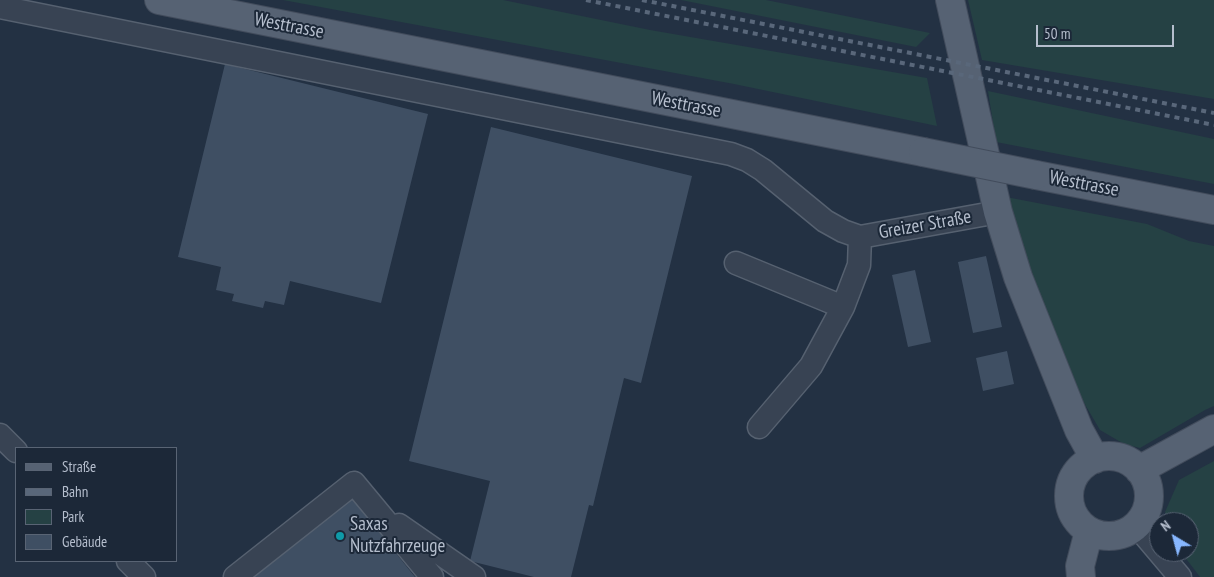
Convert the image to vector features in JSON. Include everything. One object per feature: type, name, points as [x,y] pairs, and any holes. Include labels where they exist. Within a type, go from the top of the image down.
[{"type":"main road","name":"Westtrasse","points":[[159,0],[1214,210]]},
{"type":"main road","name":"Greizer Straße","points":[[950,0],[998,212],[1018,277],[1079,430],[1095,458]]},
{"type":"main road","points":[[1139,470],[1214,429]]},
{"type":"main road","points":[[1107,456],[1130,462],[1139,470],[1146,481],[1149,492],[1144,516],[1136,526],[1114,536],[1101,536],[1089,531],[1079,523],[1072,512],[1069,500],[1070,486],[1075,474],[1084,465],[1095,458],[1107,456]]},
{"type":"main road","points":[[1081,577],[1080,566],[1089,531]]},
{"type":"street","points":[[0,7],[731,154],[747,160],[763,170],[825,220],[843,231],[860,237]]},
{"type":"street","name":"Greizer Straße","points":[[759,428],[811,366],[843,307],[860,265],[860,237],[998,212]]},
{"type":"street","points":[[736,263],[843,307]]},
{"type":"street","points":[[0,435],[15,450]]},
{"type":"street","points":[[235,577],[354,483],[432,577]]},
{"type":"street","points":[[376,510],[474,577]]},
{"type":"street","points":[[1136,526],[1180,577]]},
{"type":"street","points":[[129,562],[144,577]]},
{"type":"green space","points":[[283,0],[503,0],[650,30],[927,78],[937,126],[734,84]]},
{"type":"green space","points":[[681,0],[766,0],[930,33],[916,47]]},
{"type":"green space","points":[[968,0],[1214,0],[1214,99],[982,60]]},
{"type":"green space","points":[[988,91],[1214,139],[1214,184],[996,142]]},
{"type":"green space","points":[[1006,197],[1147,224],[1189,241],[1214,246],[1214,406],[1140,448],[1124,444],[1100,430],[1073,384],[1035,294]]},
{"type":"green space","points":[[1214,461],[1214,577],[1200,577],[1189,562],[1199,562],[1199,512],[1165,512],[1179,480]]},
{"type":"building","points":[[225,64],[428,114],[381,303],[290,281],[284,305],[265,301],[263,308],[232,301],[234,294],[216,290],[221,267],[178,257]]},
{"type":"building","points":[[491,127],[692,176],[641,383],[624,378],[593,506],[589,505],[571,577],[534,577],[470,561],[490,481],[409,461]]},
{"type":"building","points":[[986,256],[1002,327],[973,333],[958,262]]},
{"type":"building","points":[[915,270],[931,342],[908,347],[892,275]]},
{"type":"building","points":[[1007,351],[1014,384],[983,391],[976,358]]},
{"type":"building","name":"Saxas Nutzfahrzeuge","points":[[349,495],[415,577],[247,577]]},
{"type":"railway","points":[[586,0],[1214,125]]},
{"type":"railway","points":[[642,0],[1214,113]]},
{"type":"place","name":"Saxas Nutzfahrzeuge","points":[[340,536]]}]
